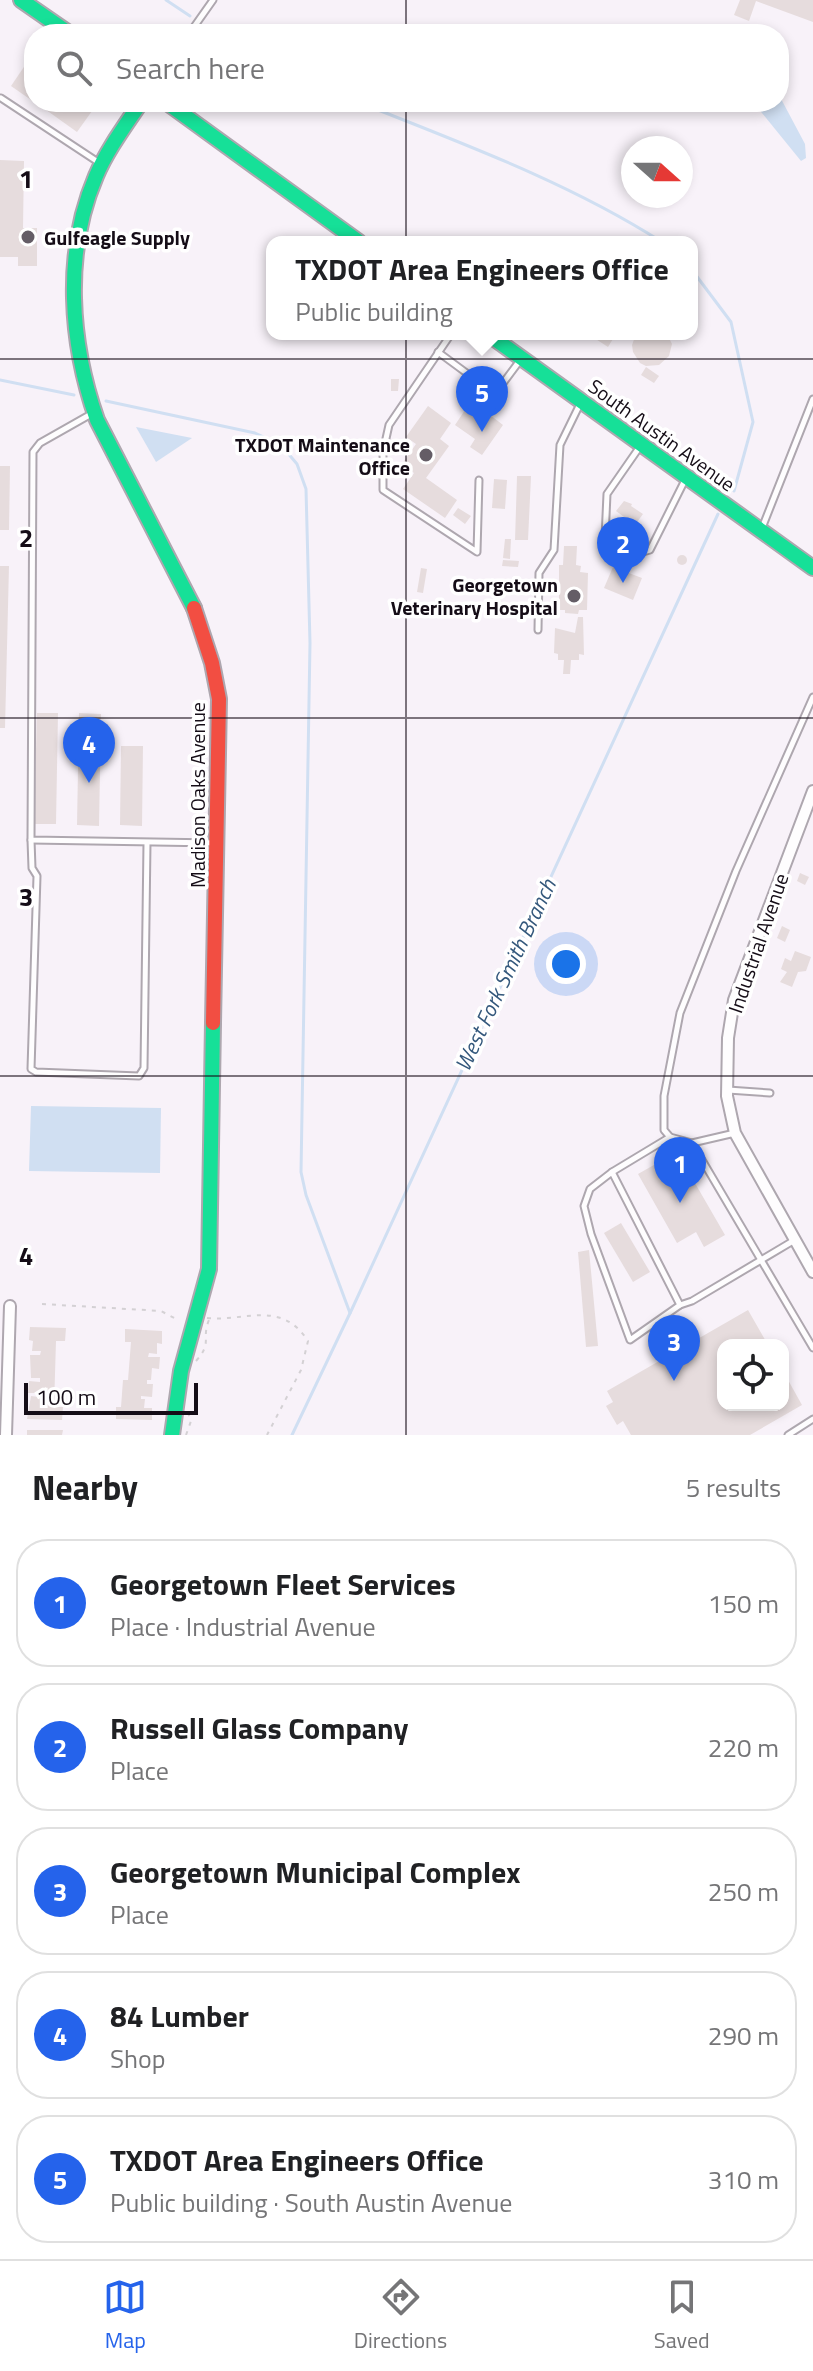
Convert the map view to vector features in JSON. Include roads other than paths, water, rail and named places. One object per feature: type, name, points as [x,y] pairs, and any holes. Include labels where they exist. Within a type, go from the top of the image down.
[{"type":"street","points":[[21,0],[56,24]]},
{"type":"street","name":"Madison Oaks Avenue","points":[[134,112],[102,164],[88,199],[73,281],[77,353],[94,412],[109,447],[192,600],[210,648],[220,726],[209,1269],[176,1395],[172,1435]]},
{"type":"street","points":[[180,112],[351,236]]},
{"type":"street","name":"South Austin Avenue","points":[[496,340],[813,568]]},
{"type":"street","name":"Industrial Avenue","points":[[813,791],[734,1000],[728,1038],[727,1090],[735,1133],[813,1272]]},
{"type":"street","points":[[6,1435],[10,1306]]},
{"type":"lane","points":[[196,24],[213,0]]},
{"type":"lane","points":[[1,98],[102,164]]},
{"type":"lane","points":[[447,340],[389,425],[383,452],[383,490],[477,552],[479,480]]},
{"type":"lane","points":[[438,352],[495,394],[521,358]]},
{"type":"lane","points":[[761,530],[813,399]]},
{"type":"lane","points":[[538,630],[539,573],[554,550],[560,445],[581,401]]},
{"type":"lane","points":[[94,412],[40,443],[33,452],[31,840],[32,868],[37,876],[31,1069],[36,1072],[139,1076],[144,1068],[147,843]]},
{"type":"lane","points":[[642,444],[607,494],[605,538],[625,557],[650,550],[687,477]]},
{"type":"lane","points":[[735,1133],[692,1143],[670,1137],[664,1130],[664,1096],[680,1013],[736,871],[813,697]]},
{"type":"lane","points":[[31,840],[217,843]]},
{"type":"lane","points":[[727,1090],[770,1093]]},
{"type":"lane","points":[[670,1137],[590,1189],[584,1206],[591,1234],[630,1340],[680,1305],[794,1241]]},
{"type":"lane","points":[[692,1143],[813,1348]]},
{"type":"lane","points":[[612,1172],[680,1305]]},
{"type":"lane","points":[[788,1435],[813,1419]]},
{"type":"water","points":[[761,112],[788,112],[805,144],[806,158],[801,161]]},
{"type":"water","points":[[136,427],[192,438],[156,462]]},
{"type":"water","points":[[31,1106],[161,1108],[160,1173],[29,1171]]},
{"type":"waterway","name":"West Fork Smith Branch","points":[[166,0],[190,16]]},
{"type":"waterway","name":"West Fork Smith Branch","points":[[383,112],[552,182],[652,236]]},
{"type":"waterway","name":"West Fork Smith Branch","points":[[698,278],[731,322],[753,422],[734,491]]},
{"type":"waterway","points":[[0,380],[74,395]]},
{"type":"waterway","points":[[106,401],[255,433],[281,445],[297,464],[306,489],[310,643],[301,1172],[306,1195],[350,1313]]},
{"type":"waterway","name":"West Fork Smith Branch","points":[[292,1435],[718,514]]},
{"type":"place","name":"Gulfeagle Supply","points":[[28,237]]},
{"type":"place","name":"TXDOT Area Engineers Office","points":[[482,432]]},
{"type":"place","name":"TXDOT Maintenance Office","points":[[426,455]]},
{"type":"place","name":"Russell Glass Company","points":[[623,583]]},
{"type":"place","name":"Georgetown Veterinary Hospital","points":[[574,596]]},
{"type":"place","name":"84 Lumber","points":[[89,783]]},
{"type":"place","name":"Georgetown Fleet Services","points":[[680,1203]]},
{"type":"place","name":"Georgetown Municipal Complex","points":[[674,1381]]}]
